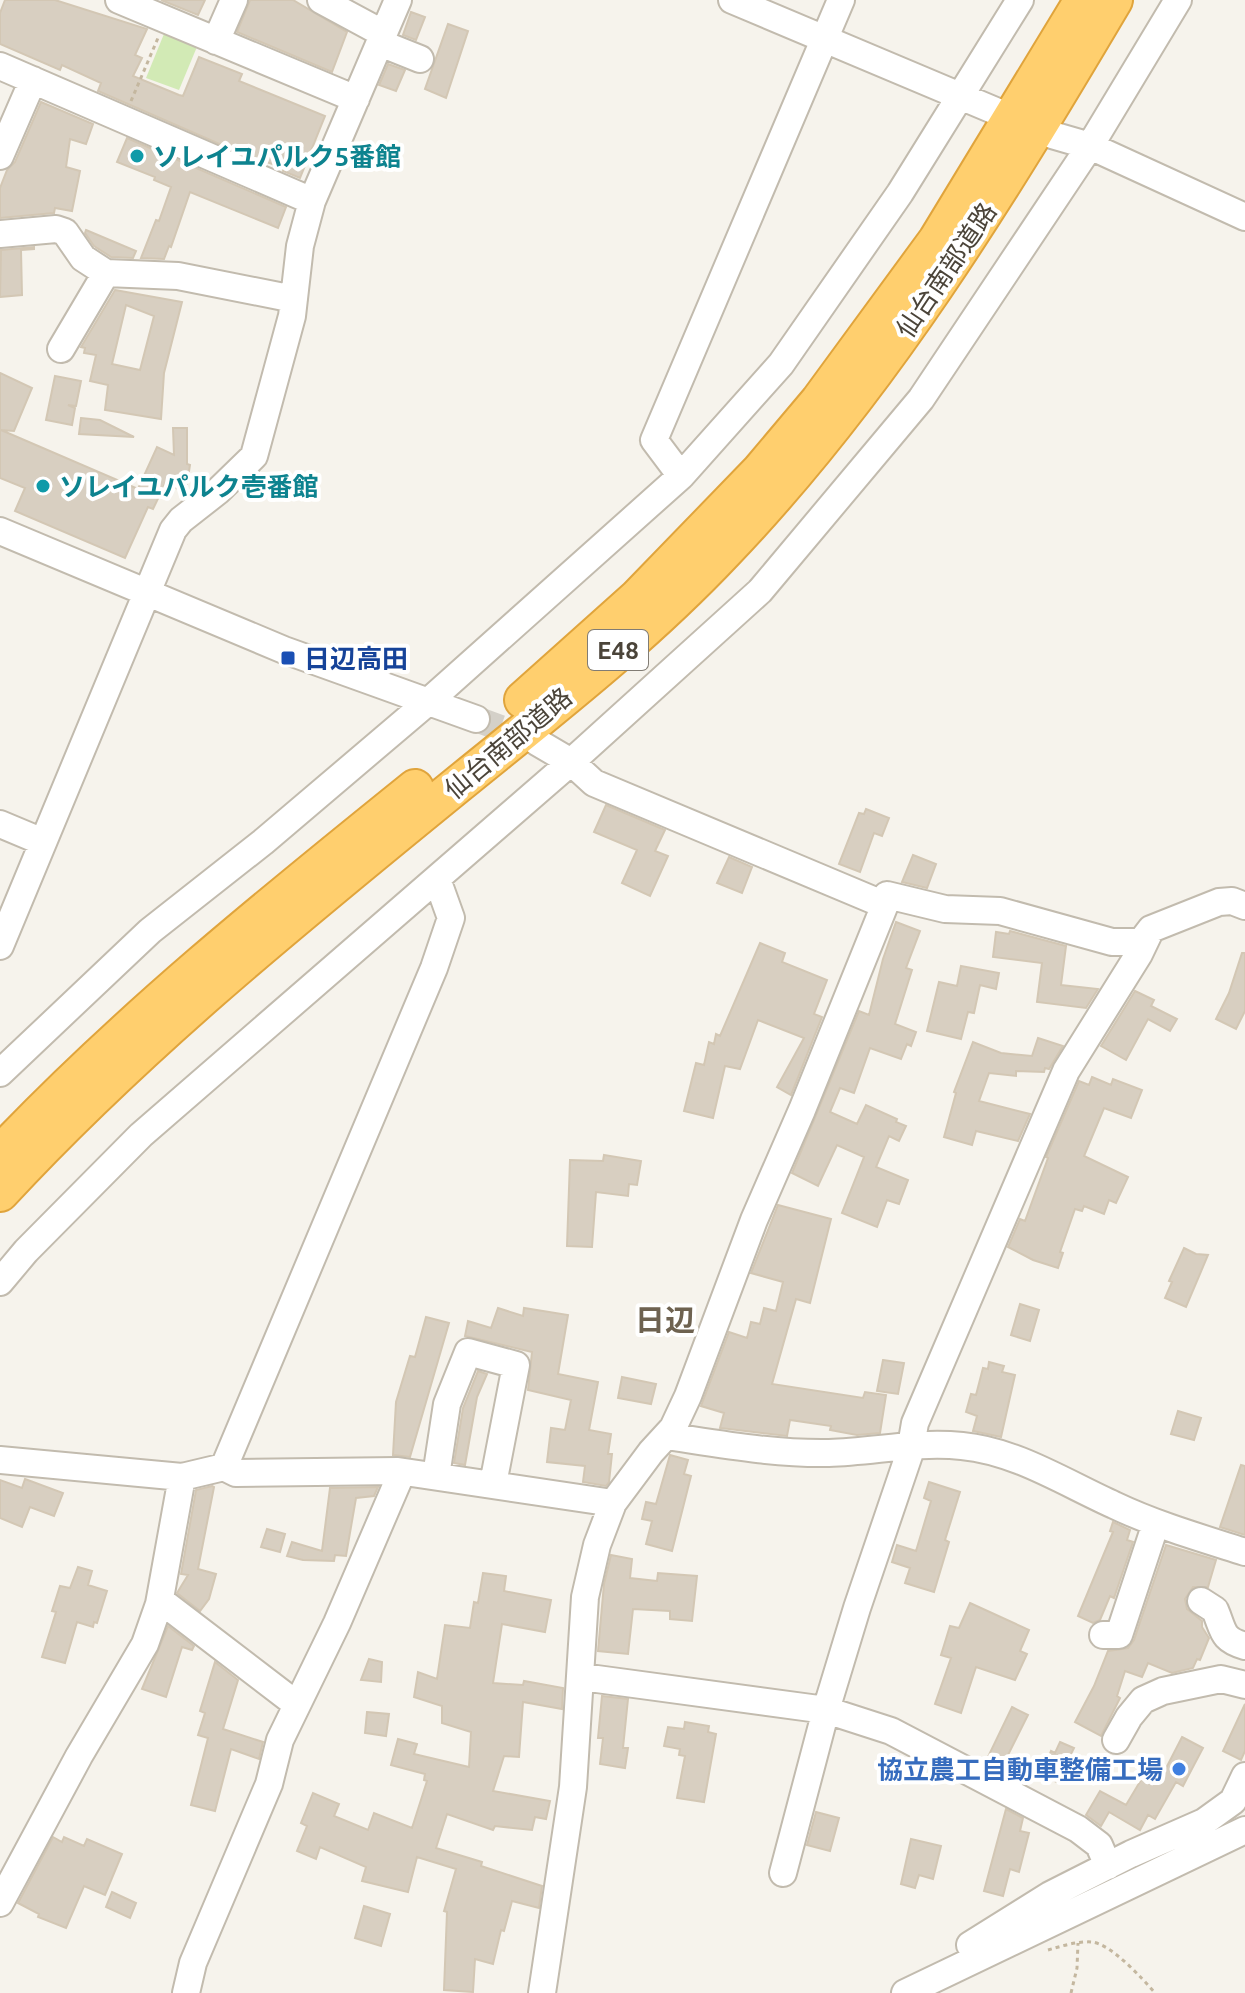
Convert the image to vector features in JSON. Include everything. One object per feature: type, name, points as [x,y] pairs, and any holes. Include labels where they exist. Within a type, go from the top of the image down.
[{"type":"highway","name":"仙台南部道路","points":[[0,1154],[134,1022],[278,898],[513,709],[637,598],[760,471],[819,401],[937,240],[1083,0]]},
{"type":"highway","name":"仙台南部道路","points":[[0,1193],[53,1136],[152,1041],[295,918],[529,726],[655,618],[723,553],[839,419],[915,318],[983,217],[1114,0]]},
{"type":"street","points":[[216,41],[234,0]]},
{"type":"street","points":[[321,0],[420,59]]},
{"type":"street","points":[[0,946],[173,530],[254,456],[285,345],[300,246],[312,201],[398,0]]},
{"type":"street","points":[[732,0],[998,112]]},
{"type":"street","points":[[681,476],[654,440],[841,0]]},
{"type":"street","points":[[0,1073],[150,931],[263,842],[429,701],[681,476],[781,364],[900,193],[1020,0]]},
{"type":"street","points":[[0,1282],[26,1251],[141,1135],[571,762],[760,591],[921,399],[1090,146],[1178,0]]},
{"type":"street","points":[[124,1],[356,99]]},
{"type":"street","points":[[0,66],[312,201]]},
{"type":"street","points":[[0,156],[33,80]]},
{"type":"street","points":[[1052,135],[1090,146],[1245,217]]},
{"type":"street","points":[[0,234],[56,229],[65,232],[83,258],[106,273],[178,276],[294,299]]},
{"type":"street","points":[[61,349],[106,273]]},
{"type":"street","points":[[0,531],[284,650],[476,719]]},
{"type":"street","points":[[537,742],[571,762],[594,783],[850,891],[886,902]]},
{"type":"street","points":[[0,824],[43,842]]},
{"type":"street","points":[[224,1467],[434,968],[451,918],[437,879]]},
{"type":"street","points":[[542,1993],[573,1787],[585,1597],[597,1545],[613,1503],[673,1428],[688,1396],[754,1220],[802,1110],[887,895],[945,909],[1000,911],[1112,942],[1141,942],[1151,929],[1219,902],[1232,901],[1245,906]]},
{"type":"street","points":[[783,1873],[826,1710],[911,1446],[915,1423],[1066,1071],[1139,954],[1151,929]]},
{"type":"street","points":[[436,1476],[447,1404],[468,1352],[516,1365],[493,1484]]},
{"type":"street","points":[[666,1436],[727,1446],[804,1453],[962,1446],[1033,1466],[1156,1523],[1245,1552]]},
{"type":"street","points":[[0,1460],[182,1477],[224,1467],[236,1473],[402,1472],[613,1503]]},
{"type":"street","points":[[186,1993],[193,1963],[269,1784],[280,1740],[337,1623],[402,1472]]},
{"type":"street","points":[[0,1903],[79,1756],[145,1644],[160,1600],[182,1477]]},
{"type":"street","points":[[1103,1635],[1119,1635],[1156,1523]]},
{"type":"street","points":[[160,1600],[296,1704]]},
{"type":"street","points":[[1116,1740],[1143,1700],[1163,1691],[1233,1682],[1238,1644],[1223,1633],[1215,1610],[1201,1601]]},
{"type":"street","points":[[582,1677],[826,1710],[891,1731],[1078,1829],[1099,1845],[1108,1866]]},
{"type":"street","points":[[958,1966],[970,1945],[1050,1895],[1204,1822],[1233,1801],[1245,1776]]},
{"type":"street","points":[[905,1993],[1245,1830]]},
{"type":"path","points":[[124,119],[165,19]]},
{"type":"path","points":[[1038,1953],[1090,1942],[1109,1949],[1155,1993]]},
{"type":"path","points":[[1071,1993],[1077,1968],[1078,1943]]},
{"type":"green space","points":[[166,29],[199,42],[179,90],[146,78]]},
{"type":"building","points":[[5,0],[55,0],[147,29],[135,55],[142,58],[133,76],[179,95],[183,96],[199,57],[242,74],[239,81],[325,116],[300,178],[283,171],[284,168],[240,153],[98,91],[101,83],[62,65],[60,70],[0,44],[0,13]]},
{"type":"building","points":[[161,0],[205,0],[198,15]]},
{"type":"building","points":[[250,0],[293,0],[347,32],[332,72],[237,32]]},
{"type":"building","points":[[411,12],[425,17],[416,40],[403,35]]},
{"type":"building","points":[[448,24],[468,31],[446,98],[425,89]]},
{"type":"building","points":[[388,64],[405,70],[396,91],[379,85]]},
{"type":"building","points":[[41,102],[93,124],[86,144],[70,139],[66,167],[80,171],[72,211],[55,208],[54,213],[0,218],[0,188]]},
{"type":"building","points":[[127,138],[286,207],[278,228],[190,192],[164,259],[141,258],[171,187],[117,162]]},
{"type":"building","points":[[86,230],[136,251],[133,258],[111,257],[94,246]]},
{"type":"building","points":[[34,247],[21,250],[22,295],[0,297],[1,250]]},
{"type":"building","points":[[115,290],[182,302],[164,373],[161,419],[105,410],[108,385],[90,381],[96,355],[84,353],[85,348],[81,347]],"holes":[[[126,305],[154,316],[140,370],[112,364]]]},
{"type":"building","points":[[0,373],[32,388],[14,431],[1,430],[138,489],[157,447],[174,455],[173,428],[187,428],[187,464],[190,465],[187,484],[183,484],[181,490],[165,484],[153,509],[148,507],[125,558],[15,511],[25,488],[0,478]]},
{"type":"building","points":[[55,376],[81,381],[76,406],[68,405],[75,408],[72,425],[46,420]]},
{"type":"building","points":[[81,418],[100,420],[134,437],[79,434]]},
{"type":"building","points":[[606,805],[665,830],[655,851],[668,856],[650,896],[622,883],[637,850],[594,832]]},
{"type":"building","points":[[866,809],[889,818],[882,836],[874,833],[860,872],[839,864],[859,813],[864,814]]},
{"type":"building","points":[[913,855],[936,864],[927,888],[902,882]]},
{"type":"building","points":[[729,857],[752,867],[742,893],[717,883]]},
{"type":"building","points":[[896,922],[920,931],[906,968],[912,970],[895,1024],[916,1032],[911,1046],[907,1044],[901,1059],[870,1048],[854,1093],[840,1088],[830,1112],[857,1124],[866,1105],[906,1126],[899,1141],[889,1136],[876,1167],[908,1180],[899,1204],[887,1200],[877,1227],[842,1213],[864,1157],[837,1145],[818,1186],[792,1173],[859,1011],[869,1015]]},
{"type":"building","points":[[1010,931],[1066,946],[1061,985],[1098,989],[1086,1008],[1037,1002],[1042,963],[993,957],[996,932],[1009,934]]},
{"type":"building","points":[[760,943],[785,953],[782,962],[827,980],[814,1014],[822,1017],[791,1095],[777,1087],[804,1038],[758,1020],[740,1069],[725,1066],[713,1118],[684,1111],[696,1063],[704,1065],[709,1042],[714,1044],[716,1034],[720,1036]]},
{"type":"building","points":[[1242,953],[1245,953],[1245,1011],[1236,1029],[1216,1019],[1229,993]]},
{"type":"building","points":[[961,966],[999,973],[996,989],[980,985],[974,1013],[968,1012],[961,1039],[927,1031],[939,982],[957,986]]},
{"type":"building","points":[[1135,991],[1154,1000],[1151,1006],[1177,1019],[1170,1031],[1148,1019],[1126,1060],[1101,1046]]},
{"type":"building","points":[[1038,1038],[1063,1046],[1049,1069],[1045,1068],[1044,1072],[1016,1071],[1016,1076],[989,1073],[979,1101],[1030,1114],[1018,1141],[976,1131],[972,1145],[944,1137],[954,1092],[973,1042],[1001,1053],[1032,1056]]},
{"type":"building","points":[[1092,1077],[1111,1085],[1113,1079],[1142,1090],[1131,1118],[1104,1108],[1084,1156],[1128,1177],[1116,1203],[1109,1200],[1104,1214],[1084,1206],[1082,1211],[1075,1209],[1060,1252],[1063,1253],[1058,1268],[1008,1247],[1020,1219],[1025,1221],[1046,1157],[1079,1081],[1089,1085]]},
{"type":"building","points":[[604,1155],[641,1161],[637,1185],[629,1184],[628,1196],[596,1192],[592,1247],[567,1246],[570,1160],[603,1161]]},
{"type":"building","points":[[778,1205],[831,1219],[810,1303],[796,1299],[772,1384],[863,1398],[865,1392],[886,1395],[880,1433],[857,1435],[830,1430],[831,1426],[790,1420],[787,1436],[720,1428],[724,1413],[701,1406],[729,1332],[747,1338],[751,1322],[760,1324],[764,1308],[776,1311],[783,1282],[751,1273]]},
{"type":"building","points":[[1184,1248],[1208,1255],[1186,1307],[1165,1298]]},
{"type":"building","points":[[1020,1304],[1039,1310],[1030,1341],[1011,1335]]},
{"type":"building","points":[[498,1308],[523,1316],[524,1308],[568,1315],[558,1374],[598,1382],[589,1430],[611,1434],[608,1454],[612,1454],[606,1486],[583,1482],[585,1466],[547,1462],[551,1428],[565,1430],[571,1400],[528,1390],[532,1352],[465,1336],[468,1321],[491,1328]]},
{"type":"building","points":[[426,1317],[449,1323],[410,1457],[393,1455],[396,1402],[410,1356],[415,1357]]},
{"type":"building","points":[[883,1360],[904,1363],[898,1394],[877,1391]]},
{"type":"building","points":[[989,1362],[1004,1366],[1002,1372],[1015,1375],[1001,1437],[973,1431],[977,1416],[966,1412],[971,1394],[976,1395],[983,1368],[988,1369]]},
{"type":"building","points":[[478,1371],[487,1374],[477,1397],[465,1465],[454,1463],[463,1408]]},
{"type":"building","points":[[622,1377],[656,1384],[651,1404],[618,1398]]},
{"type":"building","points":[[1178,1411],[1201,1418],[1194,1440],[1171,1434]]},
{"type":"building","points":[[670,1455],[688,1460],[684,1474],[691,1476],[672,1551],[646,1544],[652,1521],[642,1519],[646,1502],[656,1504]]},
{"type":"building","points":[[1241,1465],[1245,1466],[1245,1535],[1220,1527]]},
{"type":"building","points":[[25,1479],[63,1493],[54,1516],[30,1507],[22,1527],[0,1518],[0,1480],[22,1488]]},
{"type":"building","points":[[929,1482],[960,1492],[945,1540],[949,1542],[934,1592],[905,1583],[910,1568],[892,1562],[897,1545],[916,1551],[931,1501],[924,1498]]},
{"type":"building","points":[[212,1486],[198,1569],[216,1574],[209,1599],[200,1611],[177,1593],[188,1575],[181,1574],[196,1490]]},
{"type":"building","points":[[378,1487],[374,1496],[356,1498],[346,1556],[335,1555],[334,1561],[287,1556],[292,1542],[322,1551],[330,1488]]},
{"type":"building","points":[[1113,1522],[1130,1530],[1127,1540],[1133,1542],[1114,1598],[1110,1596],[1100,1620],[1093,1623],[1078,1616],[1113,1532],[1110,1531]]},
{"type":"building","points":[[267,1529],[285,1534],[280,1552],[261,1547]]},
{"type":"building","points":[[1166,1545],[1216,1560],[1208,1587],[1193,1587],[1185,1599],[1187,1609],[1202,1621],[1209,1638],[1200,1660],[1197,1659],[1193,1668],[1172,1673],[1148,1663],[1142,1677],[1125,1671],[1117,1696],[1120,1698],[1101,1736],[1075,1722],[1108,1651],[1128,1648],[1134,1640]]},
{"type":"building","points":[[611,1555],[632,1559],[630,1578],[657,1581],[658,1573],[697,1576],[692,1621],[670,1619],[670,1611],[633,1609],[628,1654],[598,1651],[604,1584]]},
{"type":"building","points":[[78,1567],[92,1571],[88,1585],[107,1591],[97,1623],[94,1622],[93,1627],[77,1622],[65,1663],[42,1657],[56,1612],[52,1611],[60,1586],[70,1588]]},
{"type":"building","points":[[483,1573],[506,1576],[504,1591],[551,1600],[545,1632],[502,1624],[493,1683],[523,1685],[524,1681],[563,1688],[562,1709],[523,1702],[519,1757],[504,1756],[493,1791],[550,1801],[546,1819],[535,1817],[532,1830],[495,1826],[493,1830],[447,1814],[436,1848],[542,1886],[539,1908],[512,1901],[493,1964],[475,1959],[473,1992],[444,1990],[447,1912],[444,1911],[456,1869],[417,1857],[408,1892],[362,1881],[366,1867],[320,1847],[316,1859],[297,1851],[307,1826],[301,1823],[313,1793],[339,1804],[334,1816],[368,1830],[374,1813],[412,1828],[427,1781],[424,1780],[425,1774],[391,1765],[398,1739],[417,1744],[414,1754],[469,1767],[471,1732],[442,1723],[442,1706],[414,1697],[418,1672],[437,1679],[445,1625],[470,1628]]},
{"type":"building","points":[[970,1603],[1029,1630],[1020,1651],[1027,1654],[1015,1680],[976,1667],[961,1713],[935,1704],[951,1658],[941,1655],[950,1626],[959,1628]]},
{"type":"building","points":[[168,1626],[194,1646],[192,1650],[182,1647],[166,1697],[142,1689]]},
{"type":"building","points":[[369,1659],[382,1662],[381,1682],[361,1680]]},
{"type":"building","points":[[215,1662],[238,1680],[223,1729],[263,1742],[259,1759],[231,1749],[215,1811],[191,1805],[208,1738],[198,1735],[205,1713],[200,1711]]},
{"type":"building","points":[[602,1696],[628,1699],[623,1748],[628,1748],[625,1768],[600,1764],[603,1738],[598,1738]]},
{"type":"building","points":[[1245,1704],[1245,1751],[1241,1760],[1223,1751]]},
{"type":"building","points":[[1012,1707],[1028,1715],[1001,1769],[986,1761]]},
{"type":"building","points":[[367,1712],[389,1714],[386,1736],[365,1733]]},
{"type":"building","points":[[685,1722],[709,1726],[708,1732],[716,1734],[704,1802],[677,1798],[685,1756],[679,1755],[680,1749],[664,1746],[668,1727],[684,1729]]},
{"type":"building","points":[[1182,1737],[1203,1748],[1183,1786],[1176,1782],[1155,1819],[1148,1815],[1140,1830],[1109,1812],[1101,1826],[1086,1815],[1100,1791],[1126,1805],[1147,1770],[1161,1778]]},
{"type":"building","points":[[1060,1742],[1074,1748],[1070,1756],[1074,1758],[1067,1775],[1063,1774],[1059,1783],[1045,1777],[1051,1751],[1055,1753]]},
{"type":"building","points":[[1006,1809],[1023,1818],[1020,1831],[1029,1833],[1019,1872],[1010,1869],[1003,1896],[984,1891]]},
{"type":"building","points":[[816,1812],[839,1818],[830,1851],[807,1845]]},
{"type":"building","points":[[53,1837],[62,1842],[64,1837],[84,1846],[87,1839],[122,1854],[105,1895],[84,1886],[66,1928],[38,1917],[39,1914],[18,1903]]},
{"type":"building","points":[[911,1839],[941,1846],[933,1879],[919,1875],[915,1888],[901,1884]]},
{"type":"building","points":[[112,1892],[136,1903],[130,1918],[106,1907]]},
{"type":"building","points":[[364,1906],[390,1914],[381,1946],[355,1938]]},
{"type":"tunnel","points":[[476,719],[533,740]]},
{"type":"place","name":"ソレイユパルク5番館","points":[[137,156]]},
{"type":"place","name":"ソレイユパルク壱番館","points":[[43,486]]},
{"type":"place","name":"日辺高田","points":[[288,658]]},
{"type":"place","name":"協立農工自動車整備工場","points":[[1179,1769]]},
{"type":"district","name":"日辺","points":[[665,1320]]}]
